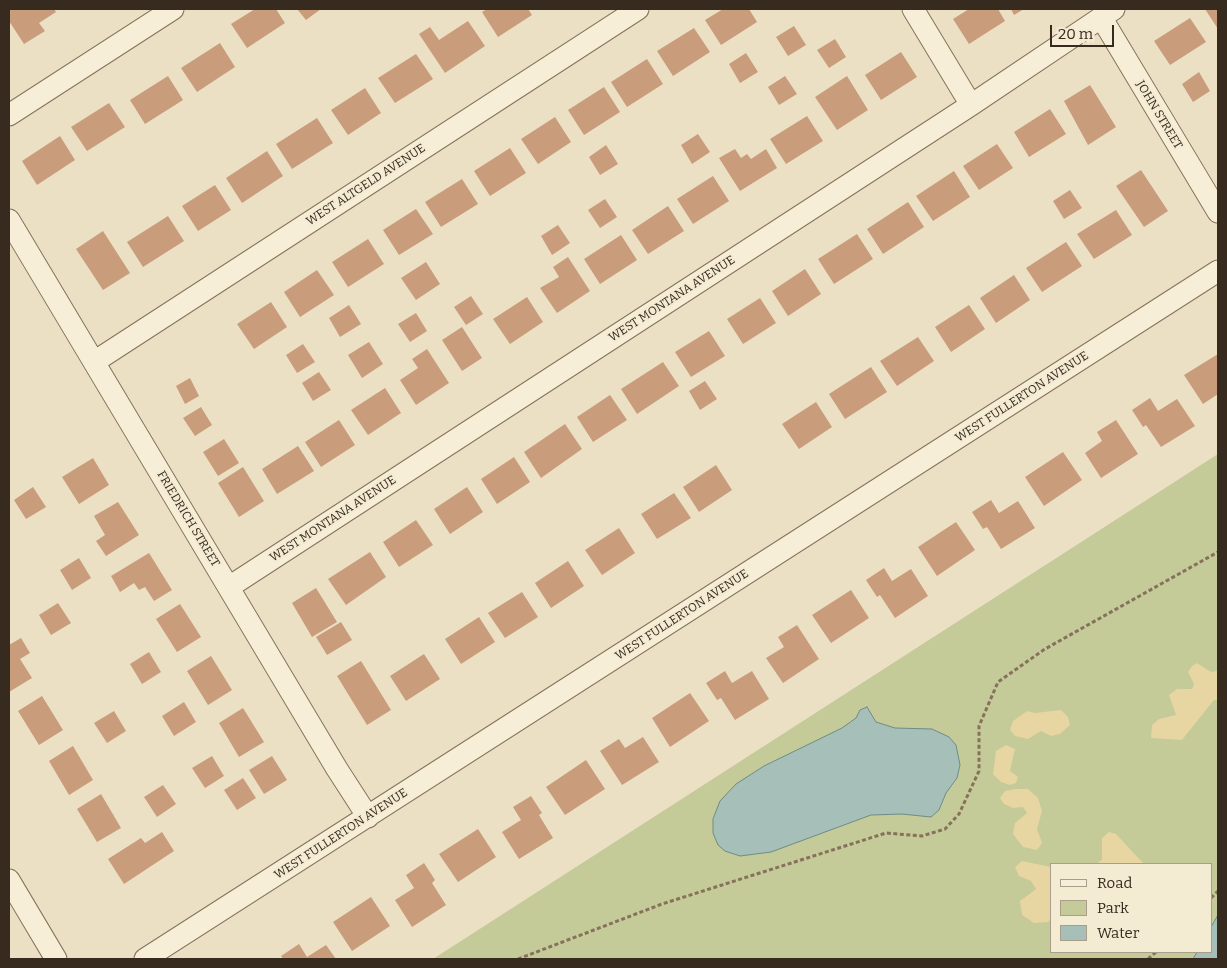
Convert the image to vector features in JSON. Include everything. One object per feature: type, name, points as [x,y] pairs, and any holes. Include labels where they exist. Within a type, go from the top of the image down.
[{"type":"street","points":[[9,115],[173,9]]},
{"type":"street","name":"WEST ALTGELD AVENUE","points":[[94,362],[638,9]]},
{"type":"street","points":[[913,9],[971,105]]},
{"type":"street","name":"WEST MONTANA AVENUE","points":[[229,586],[971,105],[1107,13]]},
{"type":"street","name":"JOHN STREET","points":[[1107,13],[1218,212]]},
{"type":"street","name":"FRIEDRICH STREET","points":[[9,220],[368,817]]},
{"type":"street","name":"WEST FULLERTON AVENUE","points":[[145,959],[1218,271]]},
{"type":"street","points":[[9,880],[56,959]]},
{"type":"path","points":[[518,959],[662,904],[886,834],[922,836],[945,829],[959,814],[979,771],[979,726],[998,682],[1045,649],[1218,552]]},
{"type":"green space","points":[[1218,454],[1218,959],[433,959]]},
{"type":"sand","points":[[1218,661],[1218,700],[1214,700],[1182,740],[1151,738],[1152,725],[1159,719],[1176,715],[1169,695],[1177,689],[1192,689],[1194,684],[1188,672],[1192,666],[1197,663],[1211,672],[1217,671]]},
{"type":"sand","points":[[1061,710],[1068,717],[1070,725],[1060,734],[1051,736],[1041,731],[1028,739],[1015,736],[1010,730],[1013,721],[1027,711],[1035,713]]},
{"type":"sand","points":[[1006,745],[1015,749],[1010,771],[1018,777],[1016,783],[1010,785],[1001,782],[993,774],[996,751]]},
{"type":"sand","points":[[1028,789],[1038,798],[1042,811],[1037,829],[1042,843],[1037,850],[1023,847],[1013,834],[1015,823],[1027,813],[1023,807],[1013,808],[1004,804],[1000,798],[1005,791]]},
{"type":"sand","points":[[1109,832],[1116,834],[1143,863],[1098,863],[1102,860],[1102,838]]},
{"type":"sand","points":[[1022,861],[1050,867],[1050,920],[1048,922],[1034,923],[1022,915],[1020,901],[1036,889],[1031,881],[1019,876],[1015,867]]},
{"type":"water","points":[[867,707],[876,722],[895,728],[932,729],[949,737],[956,745],[960,765],[957,778],[946,793],[939,810],[931,817],[902,814],[871,815],[771,852],[740,856],[725,851],[718,845],[713,833],[713,819],[720,801],[736,784],[764,766],[842,728],[856,718],[860,710]]},
{"type":"water","points":[[1218,915],[1218,959],[1193,959],[1196,953],[1212,953],[1212,925]]},
{"type":"building","points":[[9,9],[54,9],[56,12],[39,23],[45,31],[24,44],[9,21]]},
{"type":"building","points":[[255,9],[276,9],[285,23],[247,48],[231,24]]},
{"type":"building","points":[[297,9],[321,9],[306,20]]},
{"type":"building","points":[[487,9],[528,9],[532,15],[498,37],[482,12]]},
{"type":"building","points":[[723,9],[749,9],[757,22],[721,45],[705,20]]},
{"type":"building","points":[[969,9],[998,9],[1005,21],[969,44],[953,19]]},
{"type":"building","points":[[1011,9],[1024,9],[1014,15]]},
{"type":"building","points":[[1205,9],[1218,9],[1218,29]]},
{"type":"building","points":[[1190,18],[1206,42],[1170,65],[1154,41]]},
{"type":"building","points":[[468,21],[485,46],[445,73],[419,34],[430,27],[439,40]]},
{"type":"building","points":[[794,26],[806,45],[788,56],[776,37]]},
{"type":"building","points":[[694,28],[710,52],[673,76],[657,51]]},
{"type":"building","points":[[835,39],[846,57],[829,68],[817,50]]},
{"type":"building","points":[[220,43],[235,67],[197,92],[181,68]]},
{"type":"building","points":[[901,52],[917,77],[881,100],[865,75]]},
{"type":"building","points":[[746,53],[758,72],[740,83],[729,64]]},
{"type":"building","points":[[416,54],[433,79],[395,103],[378,78]]},
{"type":"building","points":[[647,59],[663,84],[627,107],[611,82]]},
{"type":"building","points":[[1199,72],[1210,91],[1193,102],[1182,84]]},
{"type":"building","points":[[168,76],[183,100],[145,124],[130,100]]},
{"type":"building","points":[[785,76],[797,94],[779,105],[768,87]]},
{"type":"building","points":[[847,76],[868,110],[837,130],[815,97]]},
{"type":"building","points":[[1090,85],[1116,127],[1088,145],[1064,101]]},
{"type":"building","points":[[604,87],[620,112],[584,135],[568,110]]},
{"type":"building","points":[[365,88],[381,113],[348,135],[331,110]]},
{"type":"building","points":[[109,103],[125,127],[87,151],[71,127]]},
{"type":"building","points":[[1050,109],[1066,134],[1029,157],[1014,132]]},
{"type":"building","points":[[807,116],[823,141],[786,164],[770,139]]},
{"type":"building","points":[[555,117],[571,142],[538,164],[521,139]]},
{"type":"building","points":[[317,118],[333,143],[292,169],[276,144]]},
{"type":"building","points":[[698,134],[710,152],[692,164],[681,145]]},
{"type":"building","points":[[60,136],[75,160],[37,185],[22,161]]},
{"type":"building","points":[[997,144],[1013,168],[979,190],[963,166]]},
{"type":"building","points":[[606,145],[618,164],[600,175],[589,157]]},
{"type":"building","points":[[510,148],[526,173],[490,196],[474,171]]},
{"type":"building","points":[[735,149],[741,158],[747,154],[751,159],[766,149],[777,168],[740,191],[719,158]]},
{"type":"building","points":[[267,151],[283,176],[242,203],[226,178]]},
{"type":"building","points":[[1141,170],[1168,211],[1144,227],[1116,186]]},
{"type":"building","points":[[954,171],[970,197],[933,221],[916,196]]},
{"type":"building","points":[[713,176],[729,201],[693,224],[677,199]]},
{"type":"building","points":[[462,179],[478,204],[441,227],[425,202]]},
{"type":"building","points":[[215,185],[231,210],[198,231],[182,206]]},
{"type":"building","points":[[1070,190],[1082,208],[1064,219],[1053,201]]},
{"type":"building","points":[[605,199],[617,217],[600,228],[588,210]]},
{"type":"building","points":[[908,202],[924,227],[883,254],[867,229]]},
{"type":"building","points":[[668,206],[684,231],[648,254],[632,230]]},
{"type":"building","points":[[416,209],[433,234],[399,255],[383,230]]},
{"type":"building","points":[[1116,210],[1132,235],[1094,259],[1077,234]]},
{"type":"building","points":[[168,216],[184,241],[143,267],[127,242]]},
{"type":"building","points":[[558,225],[570,243],[552,255],[541,236]]},
{"type":"building","points":[[103,231],[130,273],[103,290],[76,249]]},
{"type":"building","points":[[857,234],[873,259],[834,284],[818,259]]},
{"type":"building","points":[[621,235],[637,260],[600,284],[584,259]]},
{"type":"building","points":[[368,239],[384,264],[348,287],[332,262]]},
{"type":"building","points":[[1066,242],[1082,266],[1042,292],[1026,268]]},
{"type":"building","points":[[568,257],[590,291],[557,313],[540,288],[559,277],[553,267]]},
{"type":"building","points":[[426,262],[440,284],[416,300],[401,278]]},
{"type":"building","points":[[805,269],[821,294],[788,316],[772,291]]},
{"type":"building","points":[[317,270],[334,295],[300,317],[284,292]]},
{"type":"building","points":[[1014,275],[1030,300],[996,323],[980,298]]},
{"type":"building","points":[[471,296],[483,314],[466,325],[454,307]]},
{"type":"building","points":[[527,297],[543,322],[510,344],[493,319]]},
{"type":"building","points":[[760,298],[776,323],[743,344],[727,319]]},
{"type":"building","points":[[271,302],[287,327],[254,349],[237,324]]},
{"type":"building","points":[[349,305],[361,324],[340,337],[329,318]]},
{"type":"building","points":[[969,305],[985,329],[951,352],[935,327]]},
{"type":"building","points":[[416,313],[427,331],[410,342],[398,324]]},
{"type":"building","points":[[462,327],[482,358],[462,371],[442,340]]},
{"type":"building","points":[[709,331],[725,356],[691,377],[675,352]]},
{"type":"building","points":[[918,337],[934,361],[897,386],[880,361]]},
{"type":"building","points":[[369,342],[383,364],[362,378],[348,355]]},
{"type":"building","points":[[303,344],[315,362],[297,373],[286,355]]},
{"type":"building","points":[[427,349],[449,383],[416,405],[400,380],[418,368],[412,359]]},
{"type":"building","points":[[1218,354],[1218,394],[1203,404],[1184,375]]},
{"type":"building","points":[[663,362],[679,386],[637,414],[621,389]]},
{"type":"building","points":[[871,367],[887,392],[845,419],[829,394]]},
{"type":"building","points":[[319,372],[331,390],[313,401],[302,383]]},
{"type":"building","points":[[190,378],[199,396],[185,404],[176,386]]},
{"type":"building","points":[[705,381],[717,399],[700,410],[689,391]]},
{"type":"building","points":[[385,388],[401,413],[368,435],[351,410]]},
{"type":"building","points":[[610,395],[627,420],[593,442],[577,417]]},
{"type":"building","points":[[1150,398],[1158,411],[1177,399],[1195,426],[1161,447],[1146,425],[1143,427],[1132,410]]},
{"type":"building","points":[[816,402],[832,427],[799,449],[782,424]]},
{"type":"building","points":[[201,407],[212,425],[195,436],[183,418]]},
{"type":"building","points":[[339,420],[355,445],[321,467],[305,442]]},
{"type":"building","points":[[1116,420],[1138,454],[1101,478],[1085,453],[1102,441],[1097,432]]},
{"type":"building","points":[[565,424],[582,449],[541,478],[524,452]]},
{"type":"building","points":[[224,439],[239,463],[218,476],[203,452]]},
{"type":"building","points":[[298,446],[314,471],[277,494],[262,469]]},
{"type":"building","points":[[1063,452],[1082,480],[1044,506],[1025,477]]},
{"type":"building","points":[[514,457],[530,482],[497,504],[481,479]]},
{"type":"building","points":[[93,458],[109,485],[79,504],[62,477]]},
{"type":"building","points":[[716,465],[732,490],[699,512],[683,487]]},
{"type":"building","points":[[243,467],[264,501],[239,517],[218,483]]},
{"type":"building","points":[[33,487],[46,507],[26,519],[14,500]]},
{"type":"building","points":[[467,487],[483,512],[450,534],[434,509]]},
{"type":"building","points":[[674,493],[691,518],[657,539],[641,514]]},
{"type":"building","points":[[991,500],[999,513],[1018,501],[1035,528],[1001,549],[987,527],[983,529],[972,512]]},
{"type":"building","points":[[118,502],[139,535],[106,556],[96,541],[105,535],[94,516]]},
{"type":"building","points":[[416,520],[433,545],[399,567],[383,542]]},
{"type":"building","points":[[956,522],[975,550],[937,576],[918,547]]},
{"type":"building","points":[[619,528],[635,553],[602,575],[585,550]]},
{"type":"building","points":[[370,552],[386,577],[346,605],[328,579]]},
{"type":"building","points":[[149,553],[172,590],[154,601],[145,587],[139,590],[134,583],[120,592],[111,576]]},
{"type":"building","points":[[79,558],[91,578],[72,590],[60,570]]},
{"type":"building","points":[[568,561],[584,586],[551,608],[535,583]]},
{"type":"building","points":[[884,568],[892,581],[911,569],[928,596],[895,618],[880,595],[877,597],[866,580]]},
{"type":"building","points":[[316,588],[337,622],[312,637],[292,603]]},
{"type":"building","points":[[851,590],[869,618],[831,643],[812,615]]},
{"type":"building","points":[[522,592],[538,617],[505,638],[488,613]]},
{"type":"building","points":[[58,603],[71,623],[51,635],[39,615]]},
{"type":"building","points":[[180,604],[201,637],[177,652],[156,619]]},
{"type":"building","points":[[479,617],[495,642],[461,664],[445,639]]},
{"type":"building","points":[[341,622],[352,640],[327,655],[316,637]]},
{"type":"building","points":[[797,625],[819,659],[783,683],[766,658],[784,647],[778,637]]},
{"type":"building","points":[[21,638],[30,653],[20,659],[32,678],[9,692],[9,645]]},
{"type":"building","points":[[149,652],[161,672],[142,684],[130,664]]},
{"type":"building","points":[[424,654],[440,679],[406,701],[390,676]]},
{"type":"building","points":[[211,656],[232,690],[208,705],[187,671]]},
{"type":"building","points":[[361,661],[391,710],[367,725],[337,676]]},
{"type":"building","points":[[725,671],[732,683],[752,671],[769,699],[735,720],[721,698],[717,700],[706,683]]},
{"type":"building","points":[[690,693],[709,721],[670,747],[652,718]]},
{"type":"building","points":[[42,696],[63,730],[39,745],[18,711]]},
{"type":"building","points":[[184,702],[196,722],[174,736],[162,716]]},
{"type":"building","points":[[243,708],[264,742],[239,757],[219,723]]},
{"type":"building","points":[[114,711],[126,731],[107,743],[94,723]]},
{"type":"building","points":[[643,737],[659,762],[622,785],[600,751],[619,739],[625,748]]},
{"type":"building","points":[[73,746],[93,780],[69,795],[49,761]]},
{"type":"building","points":[[212,756],[224,776],[205,788],[192,768]]},
{"type":"building","points":[[272,756],[287,780],[264,794],[249,770]]},
{"type":"building","points":[[586,760],[605,789],[565,815],[546,787]]},
{"type":"building","points":[[243,778],[256,798],[237,810],[224,790]]},
{"type":"building","points":[[163,785],[176,804],[157,817],[144,797]]},
{"type":"building","points":[[101,794],[121,828],[97,842],[77,809]]},
{"type":"building","points":[[531,796],[542,813],[539,815],[553,838],[519,859],[502,832],[521,820],[513,807]]},
{"type":"building","points":[[478,829],[496,857],[458,882],[439,854]]},
{"type":"building","points":[[162,832],[174,851],[124,884],[108,859],[141,838],[145,843]]},
{"type":"building","points":[[424,863],[435,880],[432,883],[446,905],[412,927],[395,900],[414,888],[406,875]]},
{"type":"building","points":[[371,897],[390,926],[352,951],[333,922]]},
{"type":"building","points":[[299,944],[307,957],[326,945],[336,959],[283,959],[281,956]]}]
